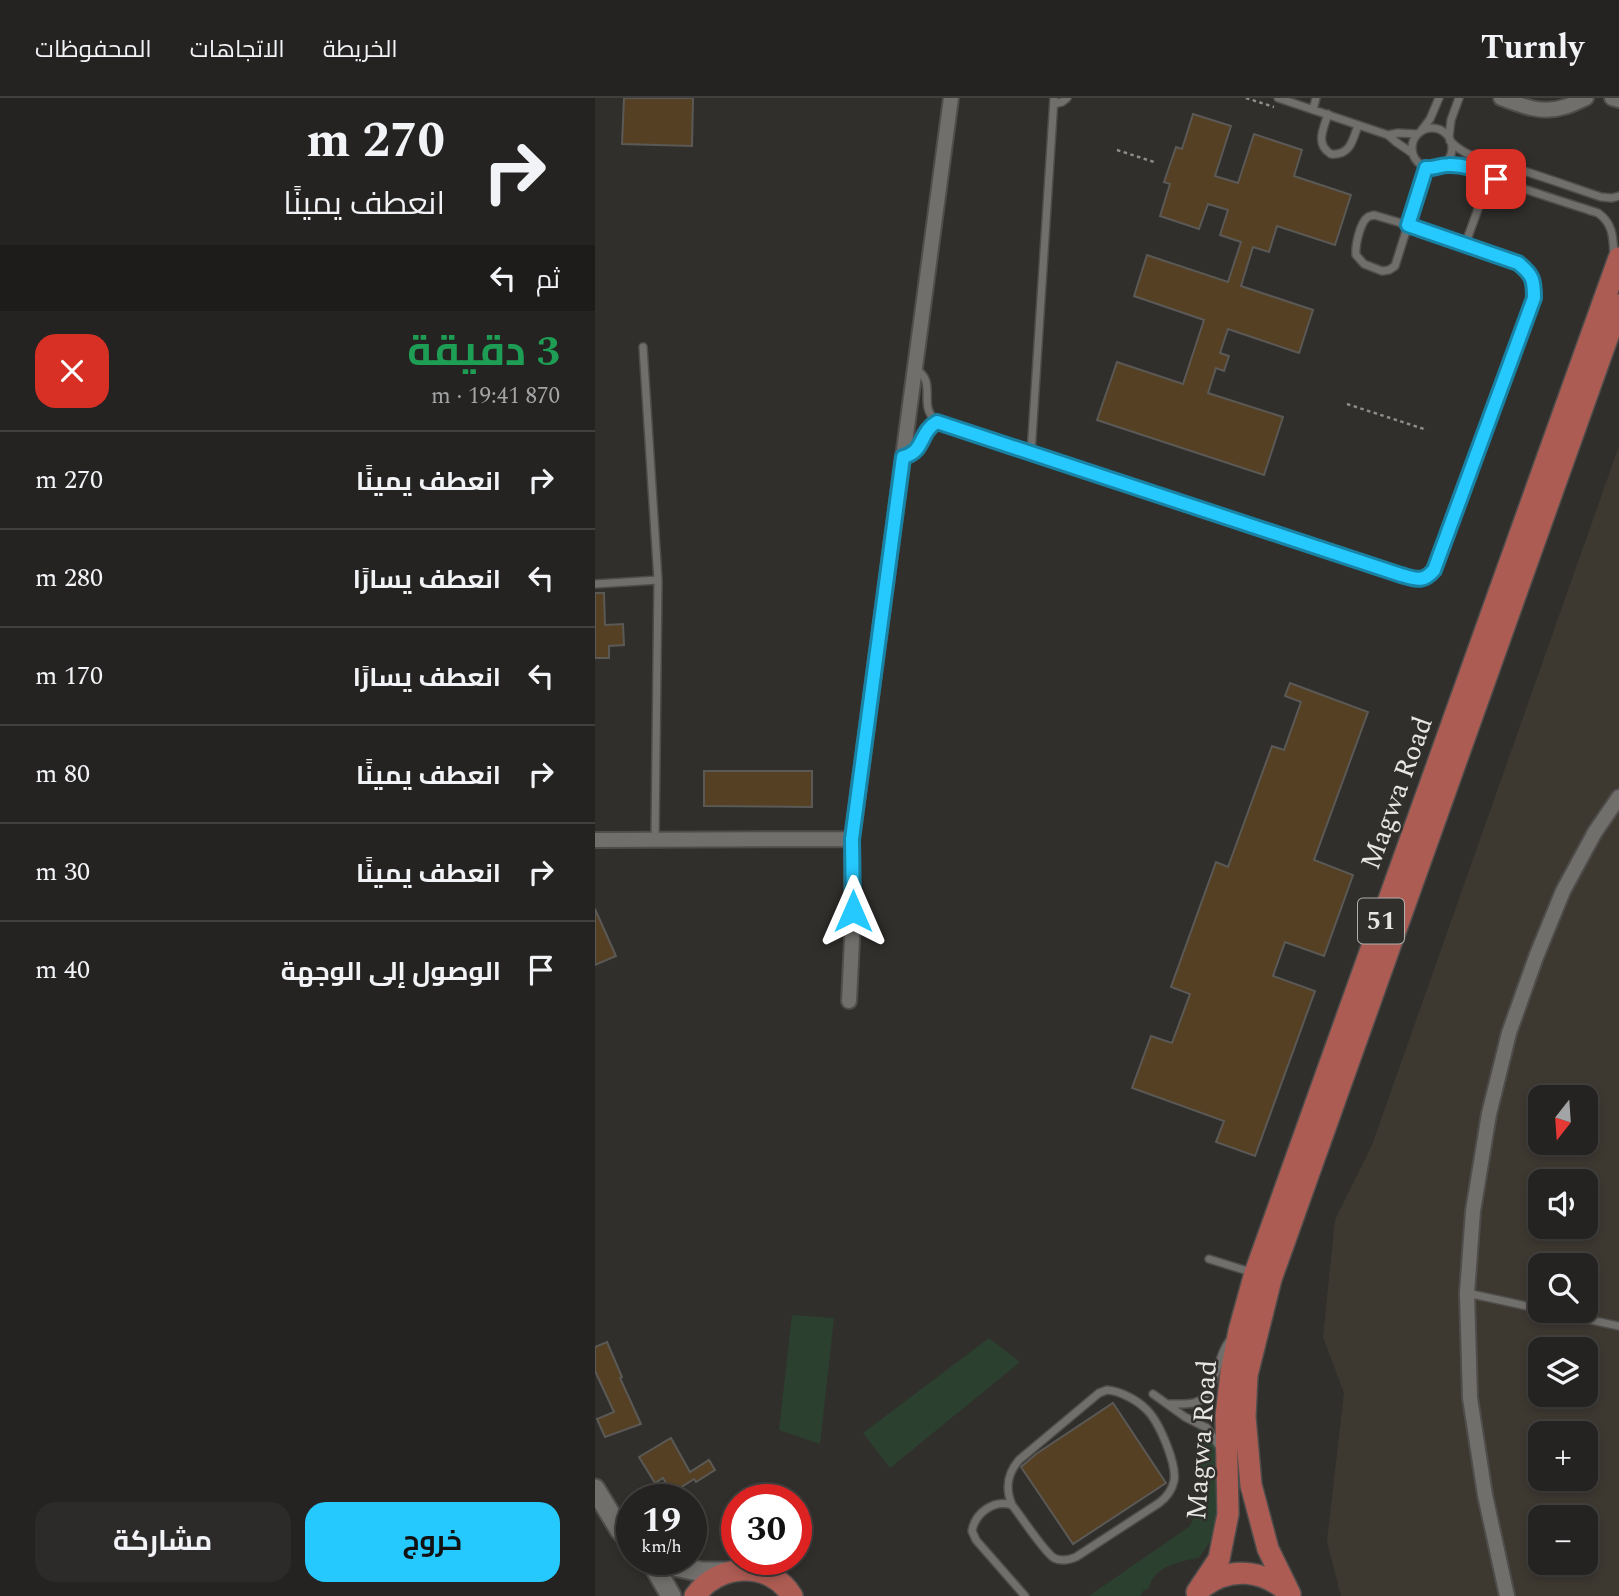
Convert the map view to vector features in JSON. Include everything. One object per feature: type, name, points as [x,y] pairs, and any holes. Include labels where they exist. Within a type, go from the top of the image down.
[{"type":"main road","name":"Magwa Road","points":[[1196,1594],[1219,1559],[1228,1514],[1226,1416],[1239,1331],[1255,1273],[1617,264]]},
{"type":"main road","name":"Magwa Road","points":[[1291,1595],[1268,1549],[1251,1485],[1245,1417],[1247,1375],[1271,1279],[1619,305]]},
{"type":"main road","name":"51","points":[[1196,1594],[1211,1581],[1227,1574],[1244,1572],[1261,1575],[1277,1583],[1291,1595]]},
{"type":"main road","points":[[695,1596],[710,1580],[721,1574]]},
{"type":"main road","points":[[767,1575],[776,1580],[792,1596]]},
{"type":"street","points":[[849,1001],[852,839],[951,98]]},
{"type":"street","points":[[1501,98],[1527,108],[1554,110],[1586,98]]},
{"type":"street","points":[[1612,98],[1619,100]]},
{"type":"street","points":[[1507,1596],[1485,1495],[1470,1398],[1467,1293],[1473,1211],[1489,1114],[1509,1033],[1563,891],[1595,832],[1619,797]]},
{"type":"street","points":[[595,840],[852,839]]},
{"type":"street","points":[[596,1493],[616,1524]]},
{"type":"street","points":[[659,1575],[671,1596]]},
{"type":"lane","points":[[1031,453],[1054,101],[1062,102],[1066,98]]},
{"type":"lane","points":[[1278,98],[1388,135],[1412,153],[1417,162],[1426,168],[1442,165],[1472,167],[1503,182],[1598,214],[1606,220],[1611,230],[1617,264]]},
{"type":"lane","points":[[1313,110],[1315,98]]},
{"type":"lane","points":[[1412,153],[1412,143],[1430,120],[1439,98]]},
{"type":"lane","points":[[1442,165],[1450,157],[1451,120],[1459,98]]},
{"type":"lane","points":[[1328,114],[1321,142],[1322,148],[1331,154],[1347,151],[1358,125]]},
{"type":"lane","points":[[1388,135],[1433,128],[1439,130],[1462,152],[1477,159],[1504,165],[1601,197],[1612,198],[1619,195]]},
{"type":"lane","points":[[915,369],[924,375],[927,409],[937,422],[1416,580],[1427,578],[1434,570],[1534,298],[1534,284],[1529,272],[1518,263],[1408,225],[1377,215],[1367,217],[1363,223],[1356,247],[1357,259],[1382,271],[1392,268],[1396,262],[1408,225],[1426,168]]},
{"type":"lane","points":[[1465,245],[1478,209]]},
{"type":"lane","points":[[643,347],[658,580],[655,840]]},
{"type":"lane","points":[[903,457],[916,451],[927,430],[937,422]]},
{"type":"lane","points":[[595,584],[658,580]]},
{"type":"lane","points":[[1209,1259],[1255,1273]]},
{"type":"lane","points":[[1467,1293],[1528,1306]]},
{"type":"lane","points":[[1598,1322],[1619,1326]]},
{"type":"lane","points":[[1169,1404],[1196,1402],[1204,1396],[1211,1386],[1221,1355],[1239,1331]]},
{"type":"lane","points":[[1012,1505],[1008,1481],[1014,1466],[1103,1391],[1115,1391],[1127,1397],[1140,1404],[1152,1416],[1163,1436],[1175,1471],[1173,1486],[1159,1503],[1076,1557],[1066,1560],[1051,1556],[1012,1505],[1001,1502],[990,1506],[975,1521],[972,1531],[976,1540],[1025,1596]]},
{"type":"lane","points":[[1153,1394],[1207,1429],[1226,1455]]},
{"type":"lane","points":[[1196,1402],[1198,1422]]},
{"type":"path","points":[[1247,98],[1279,108]]},
{"type":"path","points":[[1118,150],[1154,162]]},
{"type":"path","points":[[1347,404],[1427,430]]},
{"type":"shaded area","points":[[1619,446],[1619,1596],[1341,1596],[1327,1541],[1344,1393],[1323,1337],[1335,1220],[1372,1145]]},
{"type":"green space","points":[[792,1315],[834,1318],[820,1444],[779,1430]]},
{"type":"green space","points":[[989,1338],[1020,1362],[890,1468],[863,1433]]},
{"type":"green space","points":[[1197,1426],[1209,1432],[1218,1455],[1219,1510],[1211,1540],[1199,1558],[1176,1563],[1162,1570],[1140,1596],[1089,1596],[1190,1526],[1203,1496],[1196,1489],[1195,1464],[1202,1460]]},
{"type":"building","points":[[624,98],[693,98],[692,146],[622,144]]},
{"type":"building","points":[[1193,114],[1231,126],[1215,176],[1238,183],[1254,134],[1302,150],[1294,176],[1351,195],[1335,245],[1277,226],[1269,252],[1253,247],[1241,286],[1313,310],[1299,353],[1228,329],[1220,353],[1229,356],[1224,371],[1216,368],[1208,393],[1283,417],[1264,475],[1097,420],[1117,362],[1183,384],[1204,320],[1134,296],[1147,255],[1228,282],[1241,242],[1220,235],[1228,210],[1208,204],[1199,229],[1160,216],[1170,184],[1164,182],[1176,147],[1182,149]]},
{"type":"building","points":[[595,593],[604,593],[605,625],[623,624],[624,645],[609,646],[609,658],[595,658]]},
{"type":"building","points":[[1290,683],[1368,712],[1314,860],[1353,875],[1324,956],[1285,942],[1273,976],[1315,991],[1255,1156],[1216,1142],[1224,1121],[1132,1088],[1151,1036],[1172,1043],[1190,994],[1171,987],[1216,862],[1228,867],[1272,746],[1284,750],[1301,702],[1285,696]]},
{"type":"building","points":[[704,771],[812,771],[812,807],[704,806]]},
{"type":"building","points":[[595,909],[616,956],[595,965]]},
{"type":"building","points":[[607,1342],[641,1424],[605,1437],[597,1419],[614,1412],[595,1371],[595,1347]]},
{"type":"building","points":[[1113,1403],[1166,1483],[1073,1544],[1021,1467],[1036,1454]]},
{"type":"building","points":[[671,1438],[690,1472],[709,1460],[715,1470],[696,1482],[694,1479],[686,1484],[667,1484],[663,1478],[655,1483],[639,1457]]},
{"type":"route","points":[[853,911],[852,839],[903,457],[916,451],[929,427],[937,422],[1416,580],[1427,578],[1434,570],[1534,298],[1534,284],[1529,272],[1518,263],[1408,225],[1426,168],[1450,164],[1472,167],[1496,179]]}]
